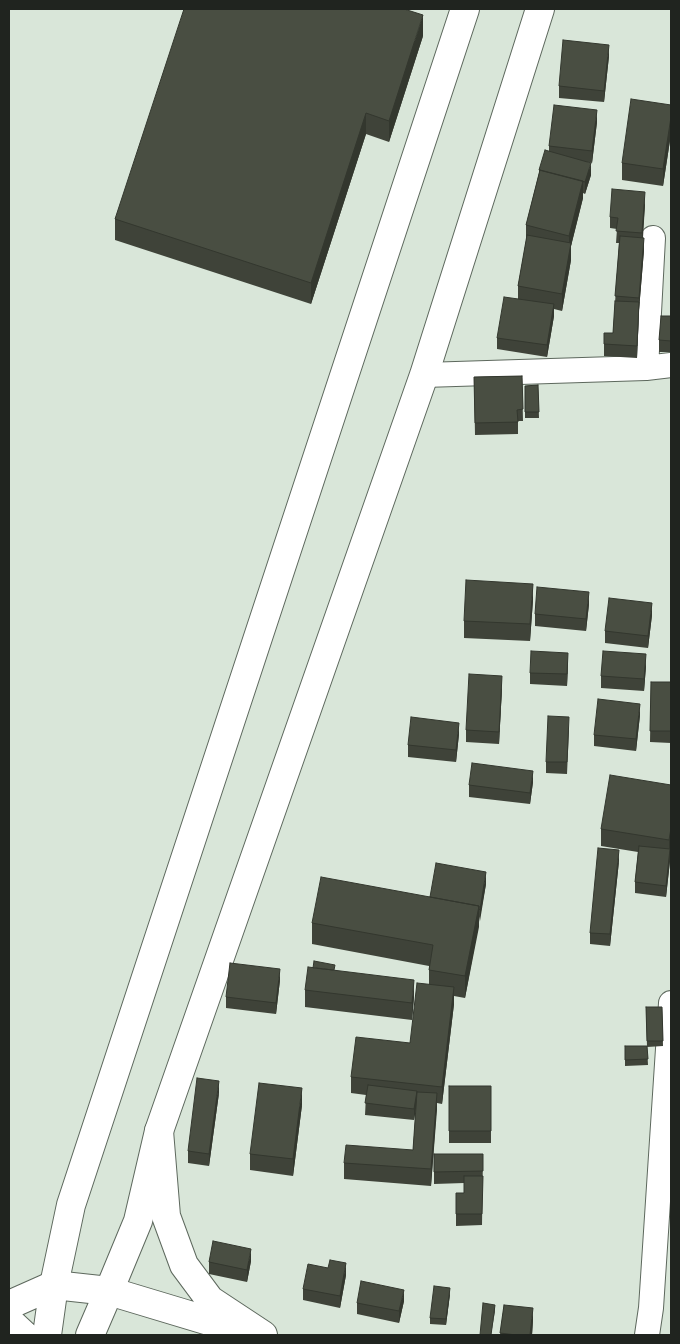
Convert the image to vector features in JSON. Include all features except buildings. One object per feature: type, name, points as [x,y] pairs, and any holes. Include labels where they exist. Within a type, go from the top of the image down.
[{"type":"street","points":[[47,1335],[54,1285],[71,1205],[465,9]]},
{"type":"street","points":[[90,1335],[138,1220],[159,1132],[424,375],[540,9]]},
{"type":"street","points":[[646,368],[653,238]]},
{"type":"street","points":[[424,375],[646,368],[671,365]]},
{"type":"street","points":[[647,1335],[671,1003]]},
{"type":"street","points":[[159,1132],[166,1216],[184,1265],[210,1300],[263,1335]]},
{"type":"street","points":[[9,1305],[54,1285],[109,1291],[255,1335]]},
{"type":"street","points":[[9,1320],[24,1335]]}]
